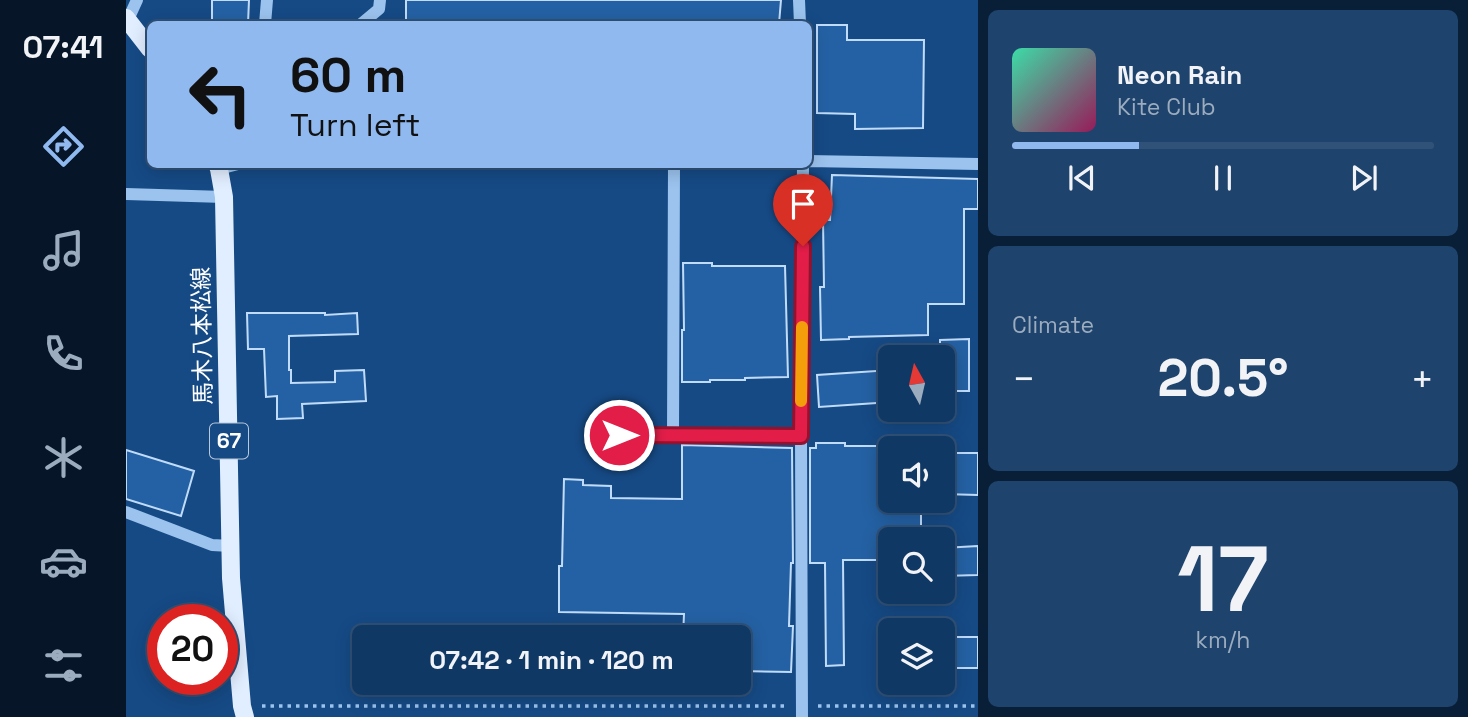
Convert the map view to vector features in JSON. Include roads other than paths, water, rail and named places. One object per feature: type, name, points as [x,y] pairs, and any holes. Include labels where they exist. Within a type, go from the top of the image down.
[{"type":"main road","points":[[127,20],[147,45]]},
{"type":"main road","name":"馬木八本松線","points":[[218,168],[224,197],[231,578],[244,712]]},
{"type":"street","points":[[127,20],[138,0]]},
{"type":"street","points":[[265,21],[267,0]]},
{"type":"street","points":[[365,21],[379,9],[380,0]]},
{"type":"street","points":[[799,0],[800,21]]},
{"type":"street","points":[[812,161],[978,164]]},
{"type":"street","points":[[673,436],[674,168]]},
{"type":"street","points":[[802,711],[803,168]]},
{"type":"street","points":[[126,194],[224,197]]},
{"type":"street","points":[[619,435],[801,436]]},
{"type":"street","points":[[126,512],[212,545],[230,546]]}]
